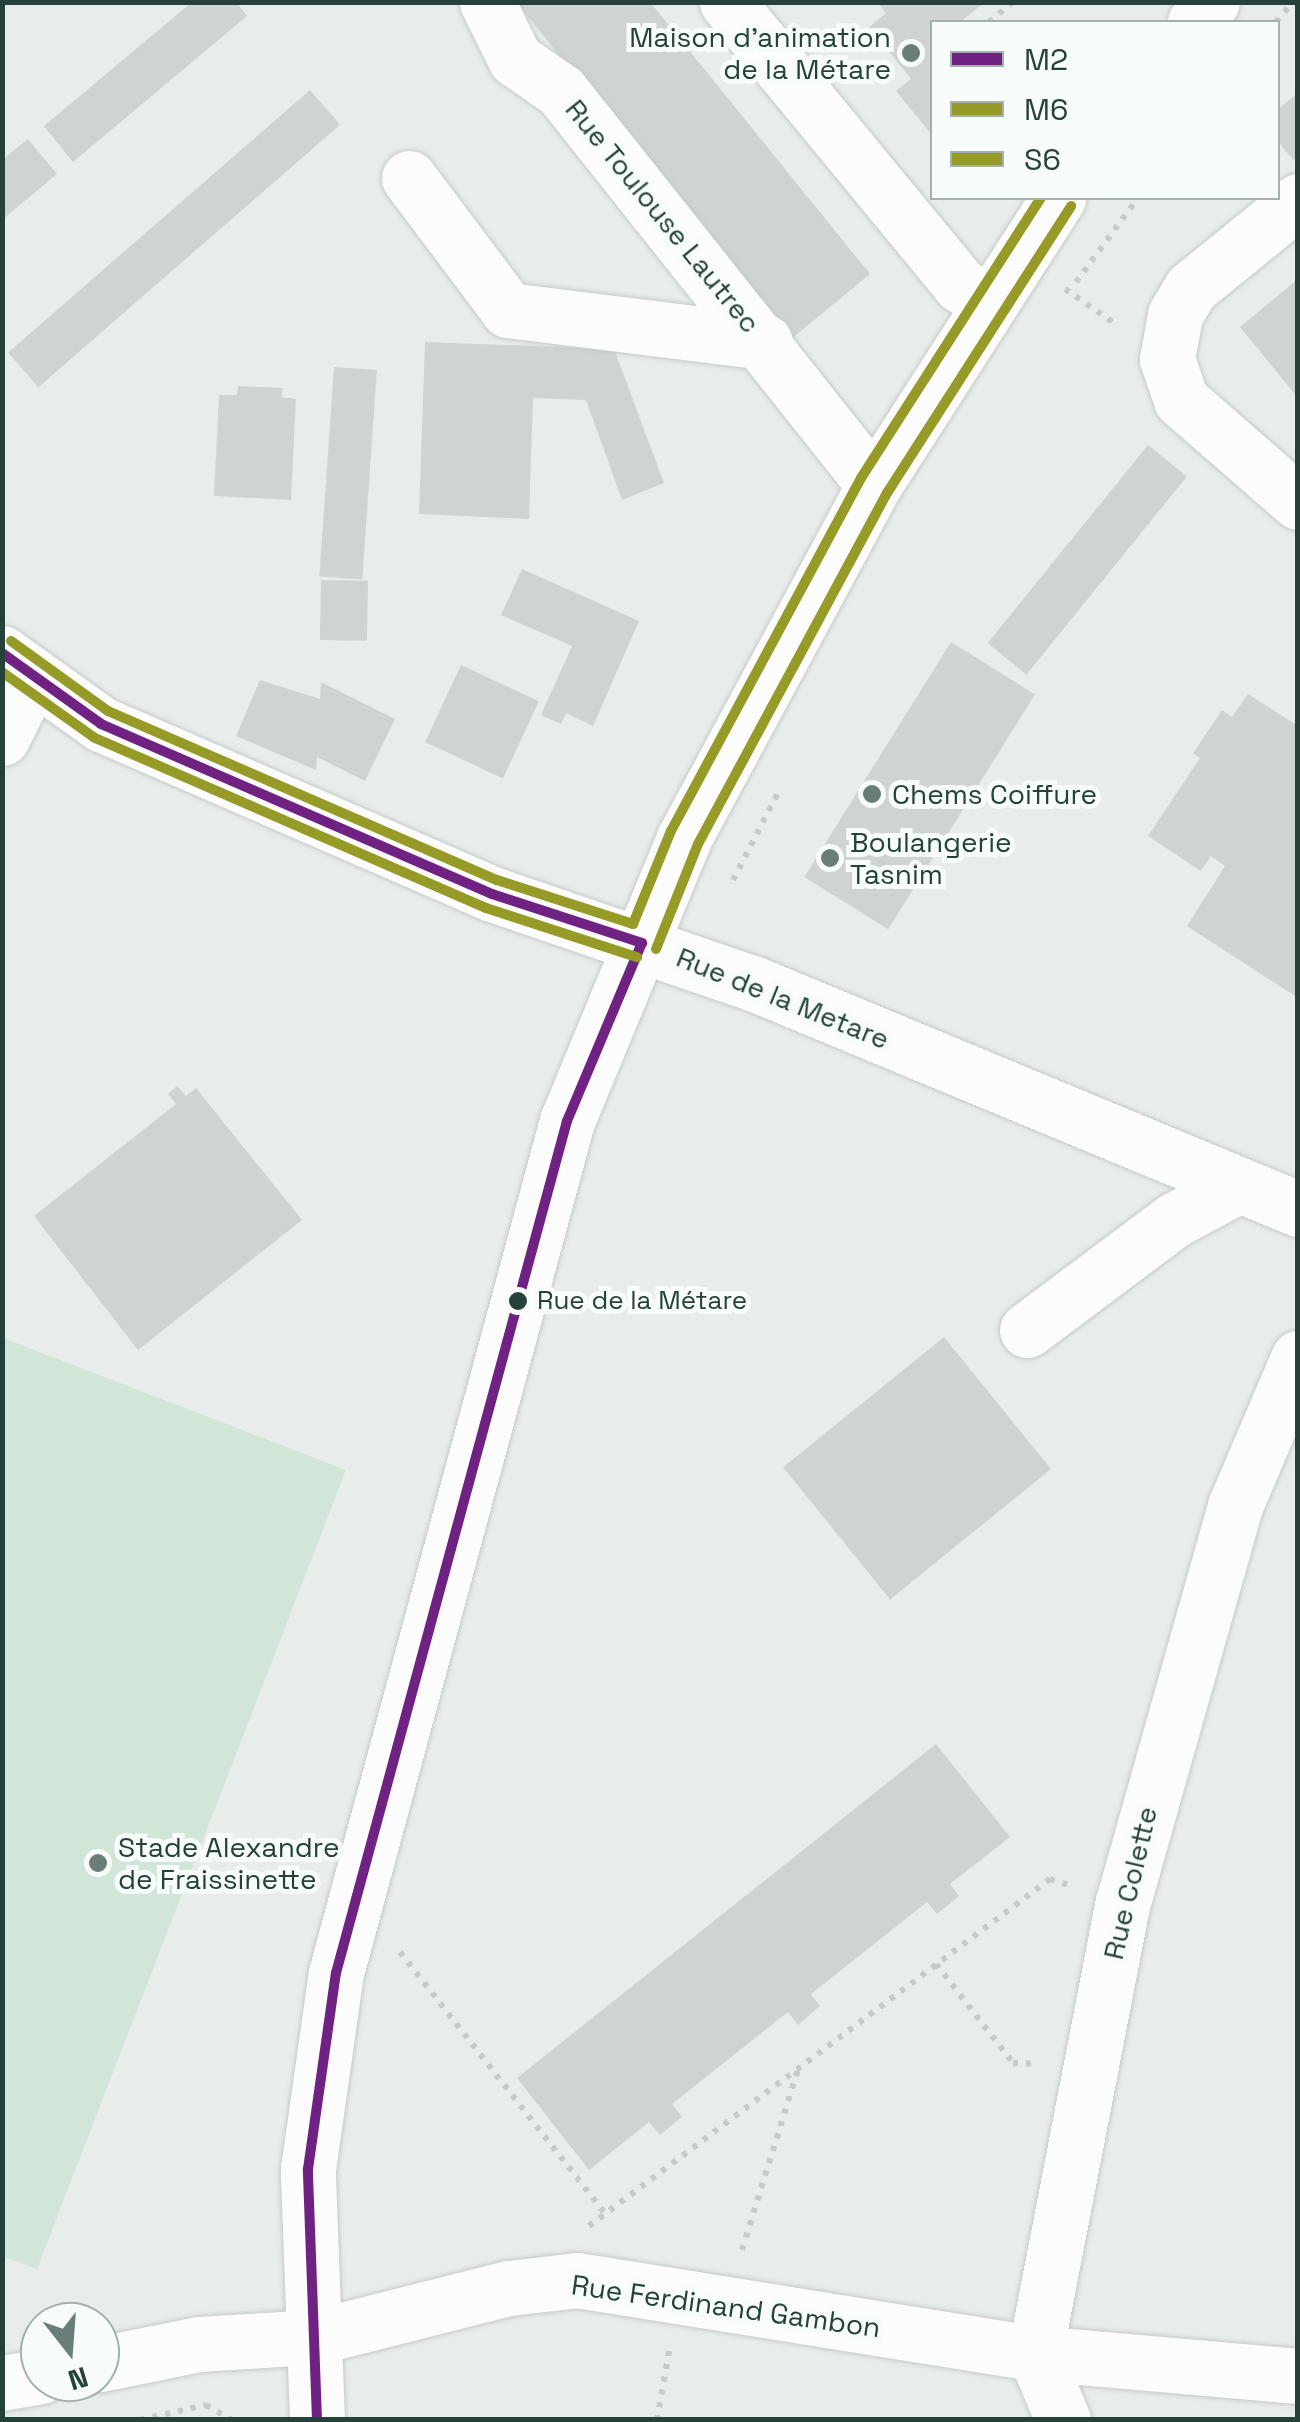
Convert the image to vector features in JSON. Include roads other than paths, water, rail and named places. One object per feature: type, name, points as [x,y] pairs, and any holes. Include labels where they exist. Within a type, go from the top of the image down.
[{"type":"street","name":"Rue Toulouse Lautrec","points":[[487,2],[515,59],[561,91],[765,342],[874,485]]},
{"type":"street","points":[[727,2],[960,285],[986,302]]},
{"type":"street","name":"Rue Toulouse Lautrec","points":[[409,178],[508,310],[765,342]]},
{"type":"street","points":[[317,2420],[308,2169],[336,1973],[567,1122],[667,952],[684,838],[874,485],[986,302],[1057,200]]},
{"type":"street","points":[[1298,201],[1191,288],[1175,315],[1167,360],[1181,400],[1298,502]]},
{"type":"street","points":[[2,738],[18,664]]},
{"type":"street","name":"Rue de la Metare","points":[[18,664],[101,724],[492,894],[667,952],[1298,1208]]},
{"type":"street","points":[[1027,1330],[1174,1220],[1238,1184]]},
{"type":"street","name":"Rue Colette","points":[[1035,2352],[1122,1902],[1235,1506],[1298,1358]]},
{"type":"street","name":"Rue Ferdinand Gambon","points":[[120,2360],[199,2344],[315,2337],[509,2288],[577,2280],[1035,2352],[1298,2376]]},
{"type":"street","points":[[1035,2352],[1063,2420]]},
{"type":"place","name":"Maison d'animation de la Métare","points":[[911,53]]},
{"type":"place","name":"Chems Coiffure","points":[[872,794]]},
{"type":"place","name":"Boulangerie Tasnim","points":[[830,858]]},
{"type":"place","name":"Rue de la Métare","points":[[518,1301]]},
{"type":"place","name":"Stade Alexandre de Fraissinette","points":[[98,1863]]}]
